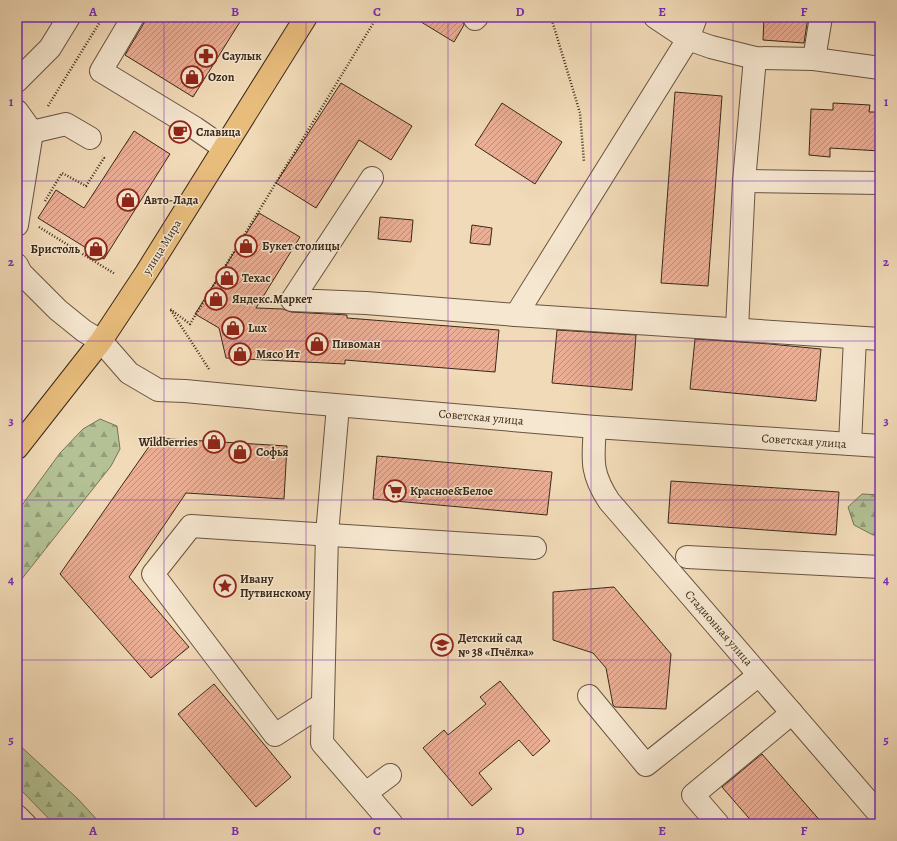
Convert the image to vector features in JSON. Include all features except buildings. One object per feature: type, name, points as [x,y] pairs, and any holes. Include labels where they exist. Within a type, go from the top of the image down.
[{"type":"main road","name":"улица Мира","points":[[17,448],[101,341],[146,273],[305,17]]},
{"type":"street","points":[[17,81],[50,48],[69,17]]},
{"type":"street","points":[[133,17],[101,71],[195,128],[224,148]]},
{"type":"street","points":[[655,17],[688,39],[711,47],[755,58],[814,59],[880,68]]},
{"type":"street","points":[[516,315],[688,39],[696,17]]},
{"type":"street","points":[[814,59],[821,17]]},
{"type":"street","points":[[737,329],[744,181],[755,58]]},
{"type":"street","points":[[17,111],[32,132],[18,220]]},
{"type":"street","points":[[32,132],[66,124],[90,138]]},
{"type":"street","points":[[372,178],[292,300],[366,303],[516,315],[880,339]]},
{"type":"street","points":[[744,181],[880,183]]},
{"type":"street","name":"Советская улица","points":[[17,265],[21,272],[58,310],[84,331],[101,341],[129,373],[158,390],[185,391],[338,406],[595,427],[880,446]]},
{"type":"street","points":[[850,444],[855,338]]},
{"type":"street","points":[[338,406],[327,534],[322,743],[392,824]]},
{"type":"street","name":"Стадионная улица","points":[[595,427],[594,468],[601,488],[609,501],[880,815]]},
{"type":"street","points":[[323,704],[275,734],[153,574],[191,526],[535,548]]},
{"type":"street","points":[[687,557],[880,567]]},
{"type":"street","points":[[589,696],[646,765],[759,675]]},
{"type":"street","points":[[718,824],[693,795],[792,712]]},
{"type":"street","points":[[366,793],[390,775]]},
{"type":"street","points":[[17,816],[25,824]]},
{"type":"path","points":[[32,132],[103,17]]},
{"type":"path","points":[[209,369],[170,309],[190,324],[377,17]]},
{"type":"path","points":[[551,17],[580,113],[588,200]]},
{"type":"path","points":[[43,204],[62,173],[86,186],[104,158],[90,138]]},
{"type":"path","points":[[18,220],[115,274]]},
{"type":"green space","points":[[100,419],[117,426],[120,449],[111,466],[17,585],[17,512],[60,453],[83,429]]},
{"type":"green space","points":[[862,494],[880,495],[880,535],[873,535],[854,525],[848,507]]},
{"type":"green space","points":[[17,743],[78,799],[101,824],[54,824],[17,786]]},
{"type":"place","name":"Саулык","points":[[206,56]]},
{"type":"place","name":"Ozon","points":[[192,77]]},
{"type":"place","name":"Славица","points":[[180,132]]},
{"type":"place","name":"Авто-Лада","points":[[128,200]]},
{"type":"place","name":"Букет столицы","points":[[246,246]]},
{"type":"place","name":"Бристоль","points":[[96,249]]},
{"type":"place","name":"Техас","points":[[227,278]]},
{"type":"place","name":"Яндекс.Маркет","points":[[216,299]]},
{"type":"place","name":"Lux","points":[[233,328]]},
{"type":"place","name":"Пивоман","points":[[317,344]]},
{"type":"place","name":"Мясо Ит","points":[[240,354]]},
{"type":"place","name":"Wildberries","points":[[214,442]]},
{"type":"place","name":"Софья","points":[[240,452]]},
{"type":"place","name":"Красное&Белое","points":[[395,491]]},
{"type":"place","name":"Ивану Путвинскому","points":[[225,586]]},
{"type":"place","name":"Детский сад № 38 «Пчёлка»","points":[[442,645]]}]
